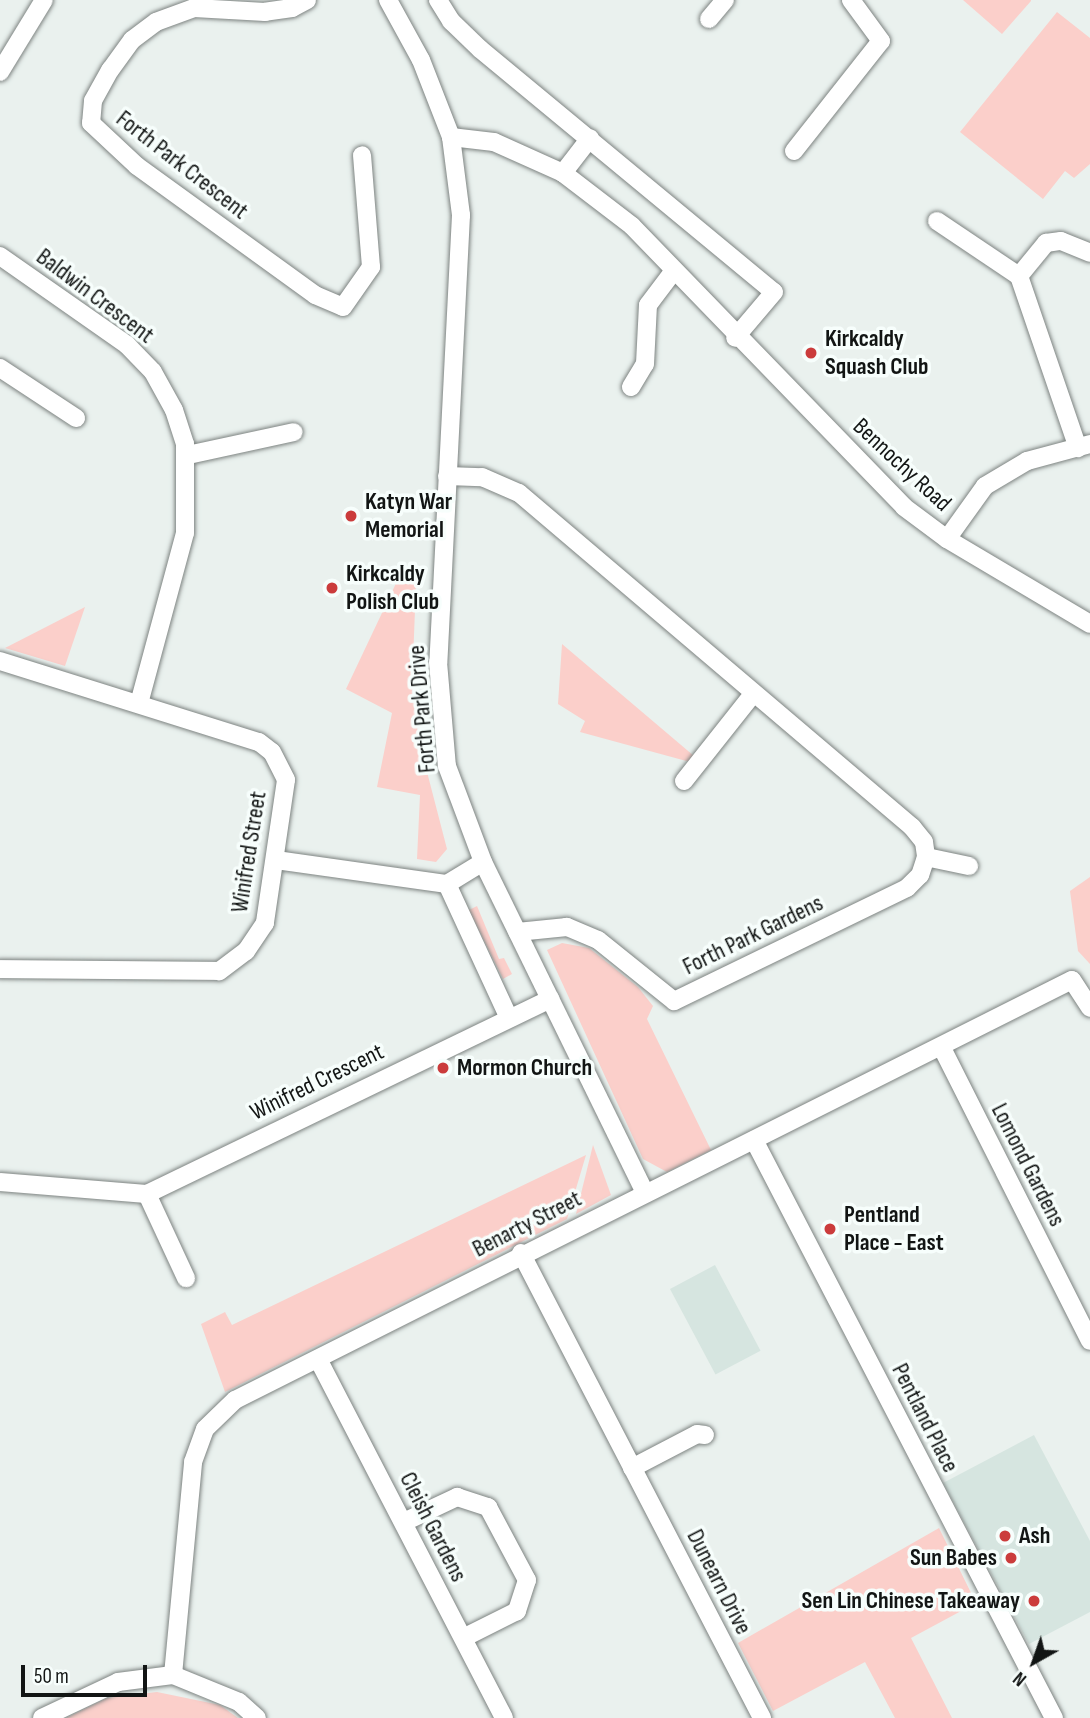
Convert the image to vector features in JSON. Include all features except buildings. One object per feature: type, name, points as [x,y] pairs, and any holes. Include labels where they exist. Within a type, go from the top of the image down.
[{"type":"street","points":[[0,72],[44,0]]},
{"type":"street","name":"Forth Park Crescent","points":[[307,0],[292,8],[265,12],[194,8],[156,22],[132,40],[110,70],[93,101],[91,123],[137,166],[282,272],[315,295],[343,306],[371,267],[362,155]]},
{"type":"street","points":[[388,0],[421,61],[451,137]]},
{"type":"street","points":[[438,0],[451,21],[480,49],[774,292],[736,338]]},
{"type":"street","points":[[709,19],[725,0]]},
{"type":"street","points":[[794,151],[885,36],[850,0]]},
{"type":"street","name":"Bennochy Road","points":[[451,137],[494,142],[563,173],[632,226],[736,338],[904,507],[947,539],[1090,624]]},
{"type":"street","name":"Forth Park Drive","points":[[451,137],[461,215],[438,662],[446,753],[483,862],[645,1193]]},
{"type":"street","points":[[563,173],[590,138]]},
{"type":"street","points":[[937,221],[1019,276],[1084,446],[1027,461],[985,486],[947,539]]},
{"type":"street","points":[[1019,276],[1046,243],[1061,241],[1090,253]]},
{"type":"street","name":"Baldwin Crescent","points":[[0,257],[127,345],[153,372],[174,410],[188,456],[185,533],[139,704]]},
{"type":"street","points":[[631,387],[645,365],[648,305],[673,272]]},
{"type":"street","points":[[0,368],[76,418]]},
{"type":"street","points":[[188,456],[294,432]]},
{"type":"street","points":[[447,476],[482,477],[519,493],[912,827],[924,842],[926,857],[969,866]]},
{"type":"street","name":"Winifred Street","points":[[0,661],[237,734],[272,752],[286,780],[265,923],[246,951],[219,971],[0,969]]},
{"type":"street","points":[[684,781],[754,694]]},
{"type":"street","name":"Forth Park Gardens","points":[[517,933],[567,927],[597,940],[674,1000],[907,888],[920,875],[926,857]]},
{"type":"street","points":[[276,860],[447,884],[483,862]]},
{"type":"street","points":[[447,884],[509,1018]]},
{"type":"street","name":"Benarty Street","points":[[173,1675],[193,1462],[205,1429],[234,1400],[521,1253],[942,1048],[1072,980],[1090,1008]]},
{"type":"street","name":"Winifred Crescent","points":[[147,1194],[550,999]]},
{"type":"street","name":"Lomond Gardens","points":[[942,1048],[1090,1341]]},
{"type":"street","name":"Pentland Place","points":[[754,1140],[1054,1718]]},
{"type":"street","points":[[0,1182],[147,1194],[186,1278]]},
{"type":"street","name":"Dunearn Drive","points":[[521,1253],[762,1718]]},
{"type":"street","name":"Cleish Gardens","points":[[318,1359],[504,1718]]},
{"type":"street","points":[[632,1468],[696,1434],[705,1435]]},
{"type":"street","points":[[404,1522],[457,1497],[488,1507],[527,1580],[517,1611],[463,1638]]},
{"type":"street","points":[[42,1718],[118,1682],[173,1675],[239,1702],[257,1718]]},
{"type":"shaded area","points":[[963,0],[1031,0],[1031,1],[1002,34]]},
{"type":"shaded area","points":[[1057,12],[1090,38],[1090,164],[1074,178],[1065,171],[1043,199],[960,132]]},
{"type":"shaded area","points":[[399,577],[416,583],[412,688],[419,741],[447,849],[436,862],[417,859],[420,795],[377,787],[392,713],[346,689]]},
{"type":"shaded area","points":[[85,607],[65,666],[5,648]]},
{"type":"shaded area","points":[[562,644],[694,756],[690,762],[580,732],[585,721],[558,704]]},
{"type":"shaded area","points":[[1090,877],[1090,964],[1078,951],[1070,891]]},
{"type":"shaded area","points":[[477,906],[499,959],[504,958],[512,974],[503,979],[469,910]]},
{"type":"shaded area","points":[[562,943],[589,948],[638,987],[653,1006],[647,1019],[711,1150],[667,1172],[643,1159],[547,950]]},
{"type":"shaded area","points":[[593,1145],[611,1195],[576,1214]]},
{"type":"shaded area","points":[[586,1155],[567,1219],[225,1392],[201,1324],[225,1312],[232,1325]]},
{"type":"shaded area","points":[[715,1265],[761,1351],[716,1375],[670,1289]]},
{"type":"shaded area","points":[[1034,1435],[1090,1541],[1090,1612],[1029,1644],[943,1483]]},
{"type":"shaded area","points":[[939,1528],[976,1603],[911,1638],[952,1718],[895,1718],[865,1662],[773,1711],[738,1643]]},
{"type":"shaded area","points":[[157,1692],[220,1705],[238,1718],[66,1718],[107,1698]]},
{"type":"place","name":"Kirkcaldy Squash Club","points":[[811,353]]},
{"type":"place","name":"Katyn War Memorial","points":[[351,516]]},
{"type":"place","name":"Kirkcaldy Polish Club","points":[[332,588]]},
{"type":"place","name":"Mormon Church","points":[[443,1068]]},
{"type":"place","name":"Pentland Place - East","points":[[830,1229]]},
{"type":"place","name":"Ash","points":[[1005,1536]]},
{"type":"place","name":"Sun Babes","points":[[1011,1558]]},
{"type":"place","name":"Sen Lin Chinese Takeaway","points":[[1034,1601]]}]
